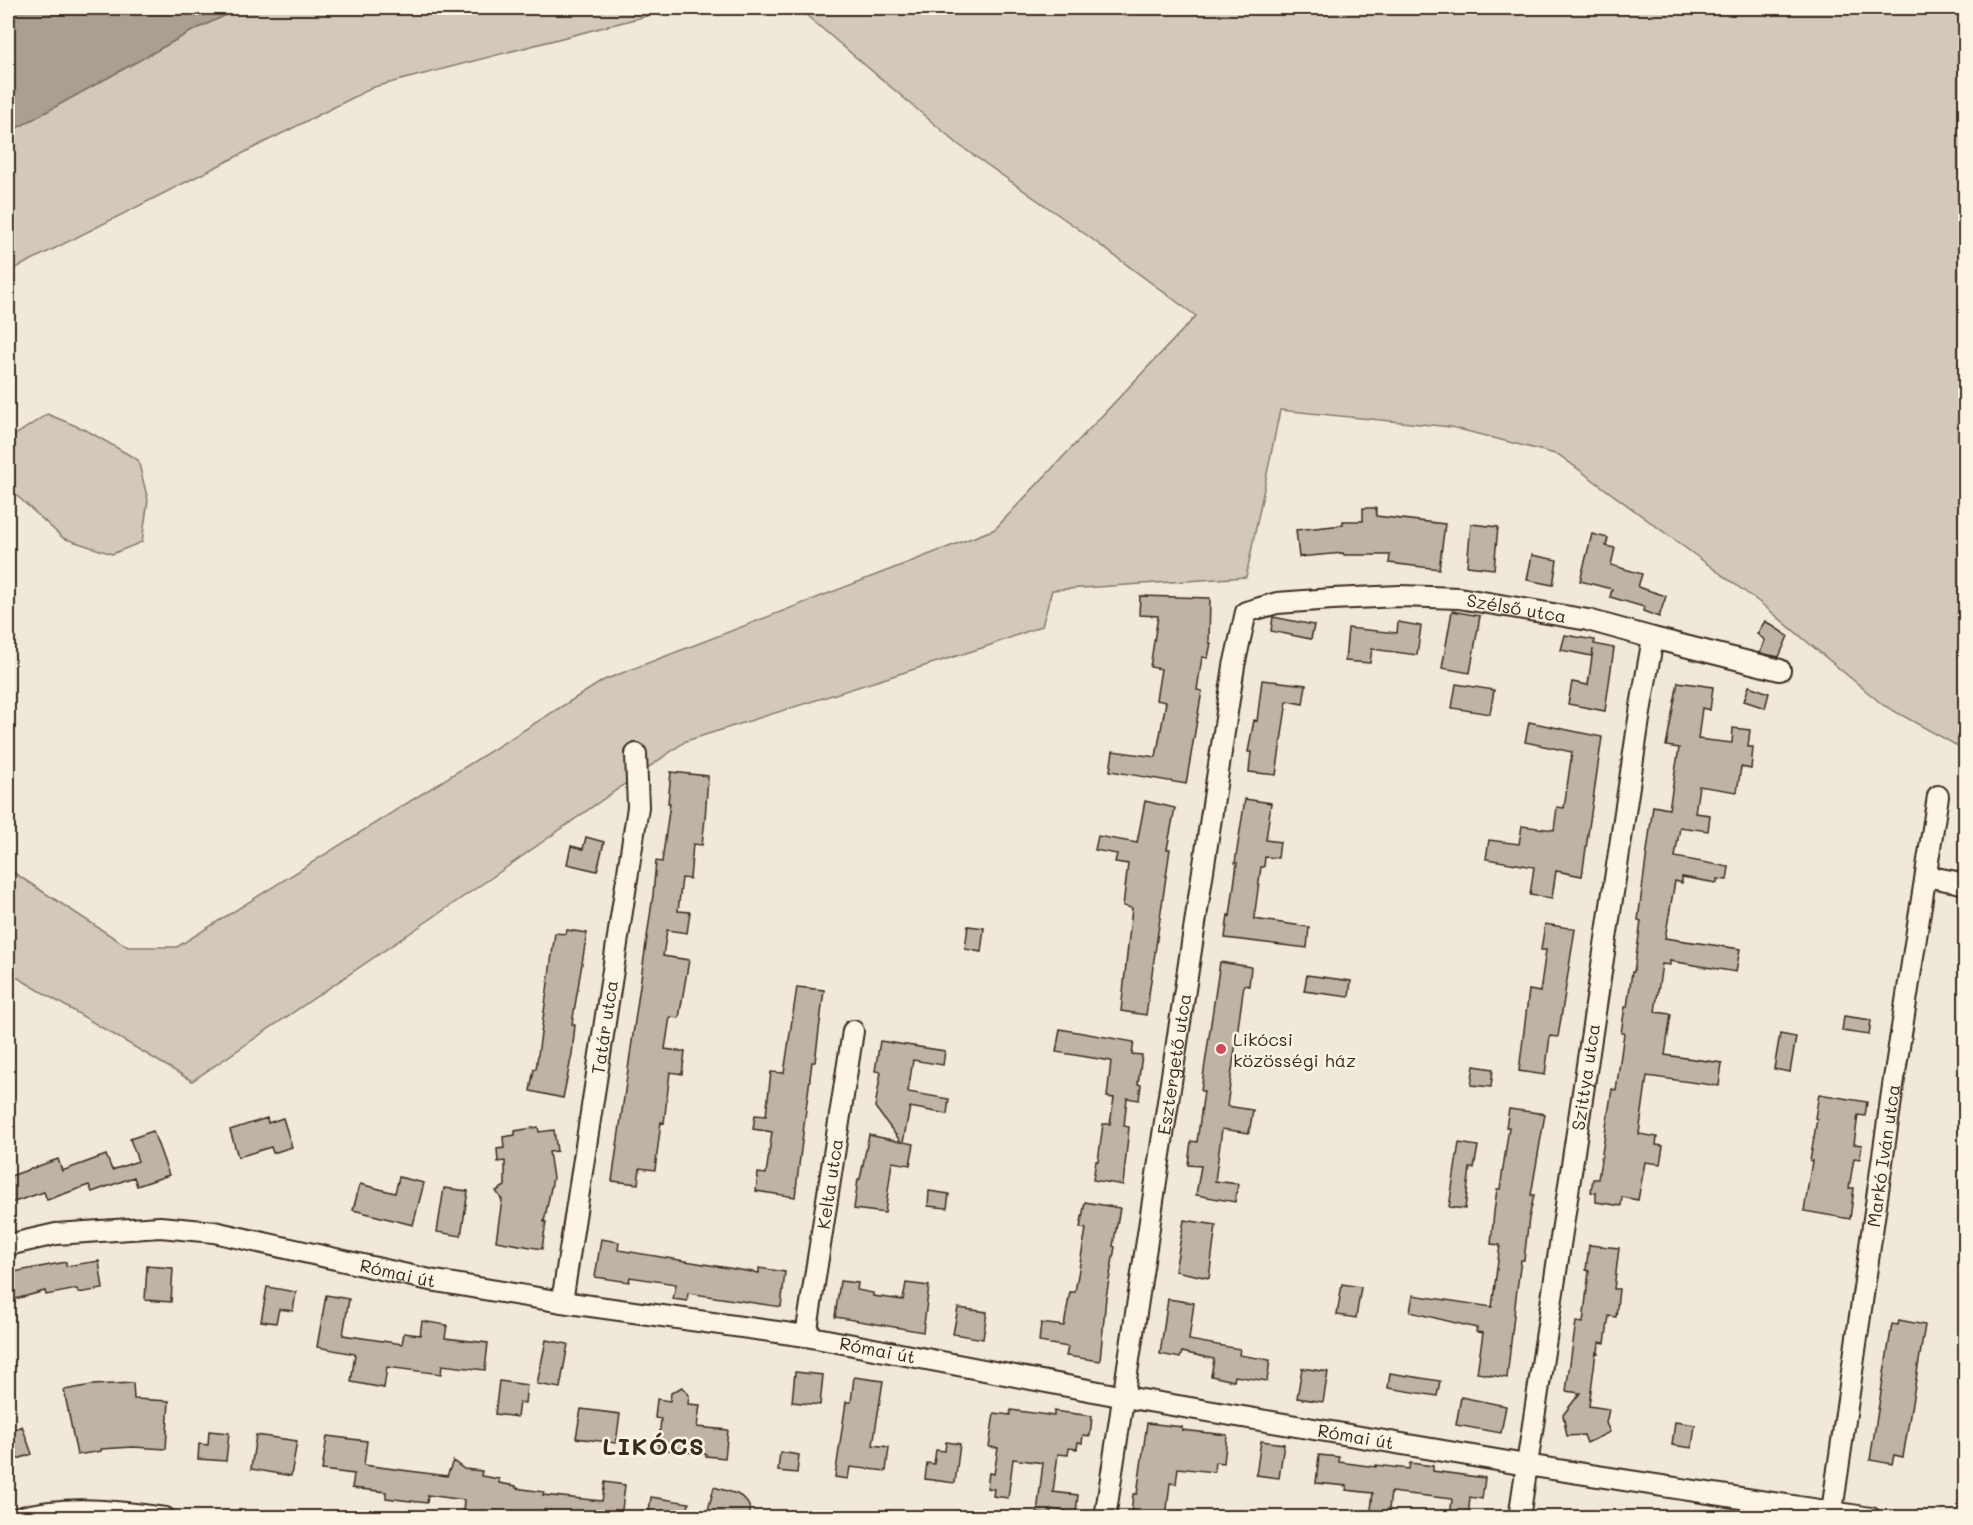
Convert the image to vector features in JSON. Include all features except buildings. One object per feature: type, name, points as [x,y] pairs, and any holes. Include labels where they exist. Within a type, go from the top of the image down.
[{"type":"street","name":"Szélső utca","points":[[1246,612],[1277,603],[1332,599],[1400,596],[1459,598],[1588,620],[1780,670]]},
{"type":"street","name":"Esztergető utca","points":[[1105,1518],[1234,666],[1246,612]]},
{"type":"street","name":"Szittya utca","points":[[1519,1518],[1653,638]]},
{"type":"street","name":"Tatár utca","points":[[562,1302],[638,807],[636,754]]},
{"type":"street","name":"Markó Iván utca","points":[[1832,1514],[1894,1079],[1938,796]]},
{"type":"street","points":[[1926,876],[1965,884]]},
{"type":"street","name":"Kelta utca","points":[[806,1336],[853,1031]]},
{"type":"street","name":"Római út","points":[[8,1245],[56,1234],[160,1227],[214,1232],[430,1280],[562,1302],[806,1336],[1125,1397],[1526,1465],[1746,1508],[1870,1518]]},
{"type":"street","points":[[18,1518],[38,1513],[76,1509],[165,1518]]},
{"type":"shaded area","points":[[8,8],[241,8],[192,31],[8,133]]},
{"type":"shaded area","points":[[241,8],[677,8],[374,87],[8,272],[8,133],[192,31]]},
{"type":"shaded area","points":[[798,8],[1965,8],[1965,750],[1883,705],[1763,605],[1559,455],[1451,427],[1280,410],[1246,577],[1052,590],[1042,626],[985,647],[686,741],[494,876],[192,1081],[8,972],[8,869],[128,947],[177,947],[604,680],[995,529],[1196,316],[959,145]]},
{"type":"shaded area","points":[[47,414],[86,430],[138,460],[148,500],[142,542],[112,554],[63,538],[15,494],[11,438]]},
{"type":"place","name":"Likócsi közösségi ház","points":[[1221,1049]]},
{"type":"district","name":"LIKÓCS","points":[[654,1445]]}]
